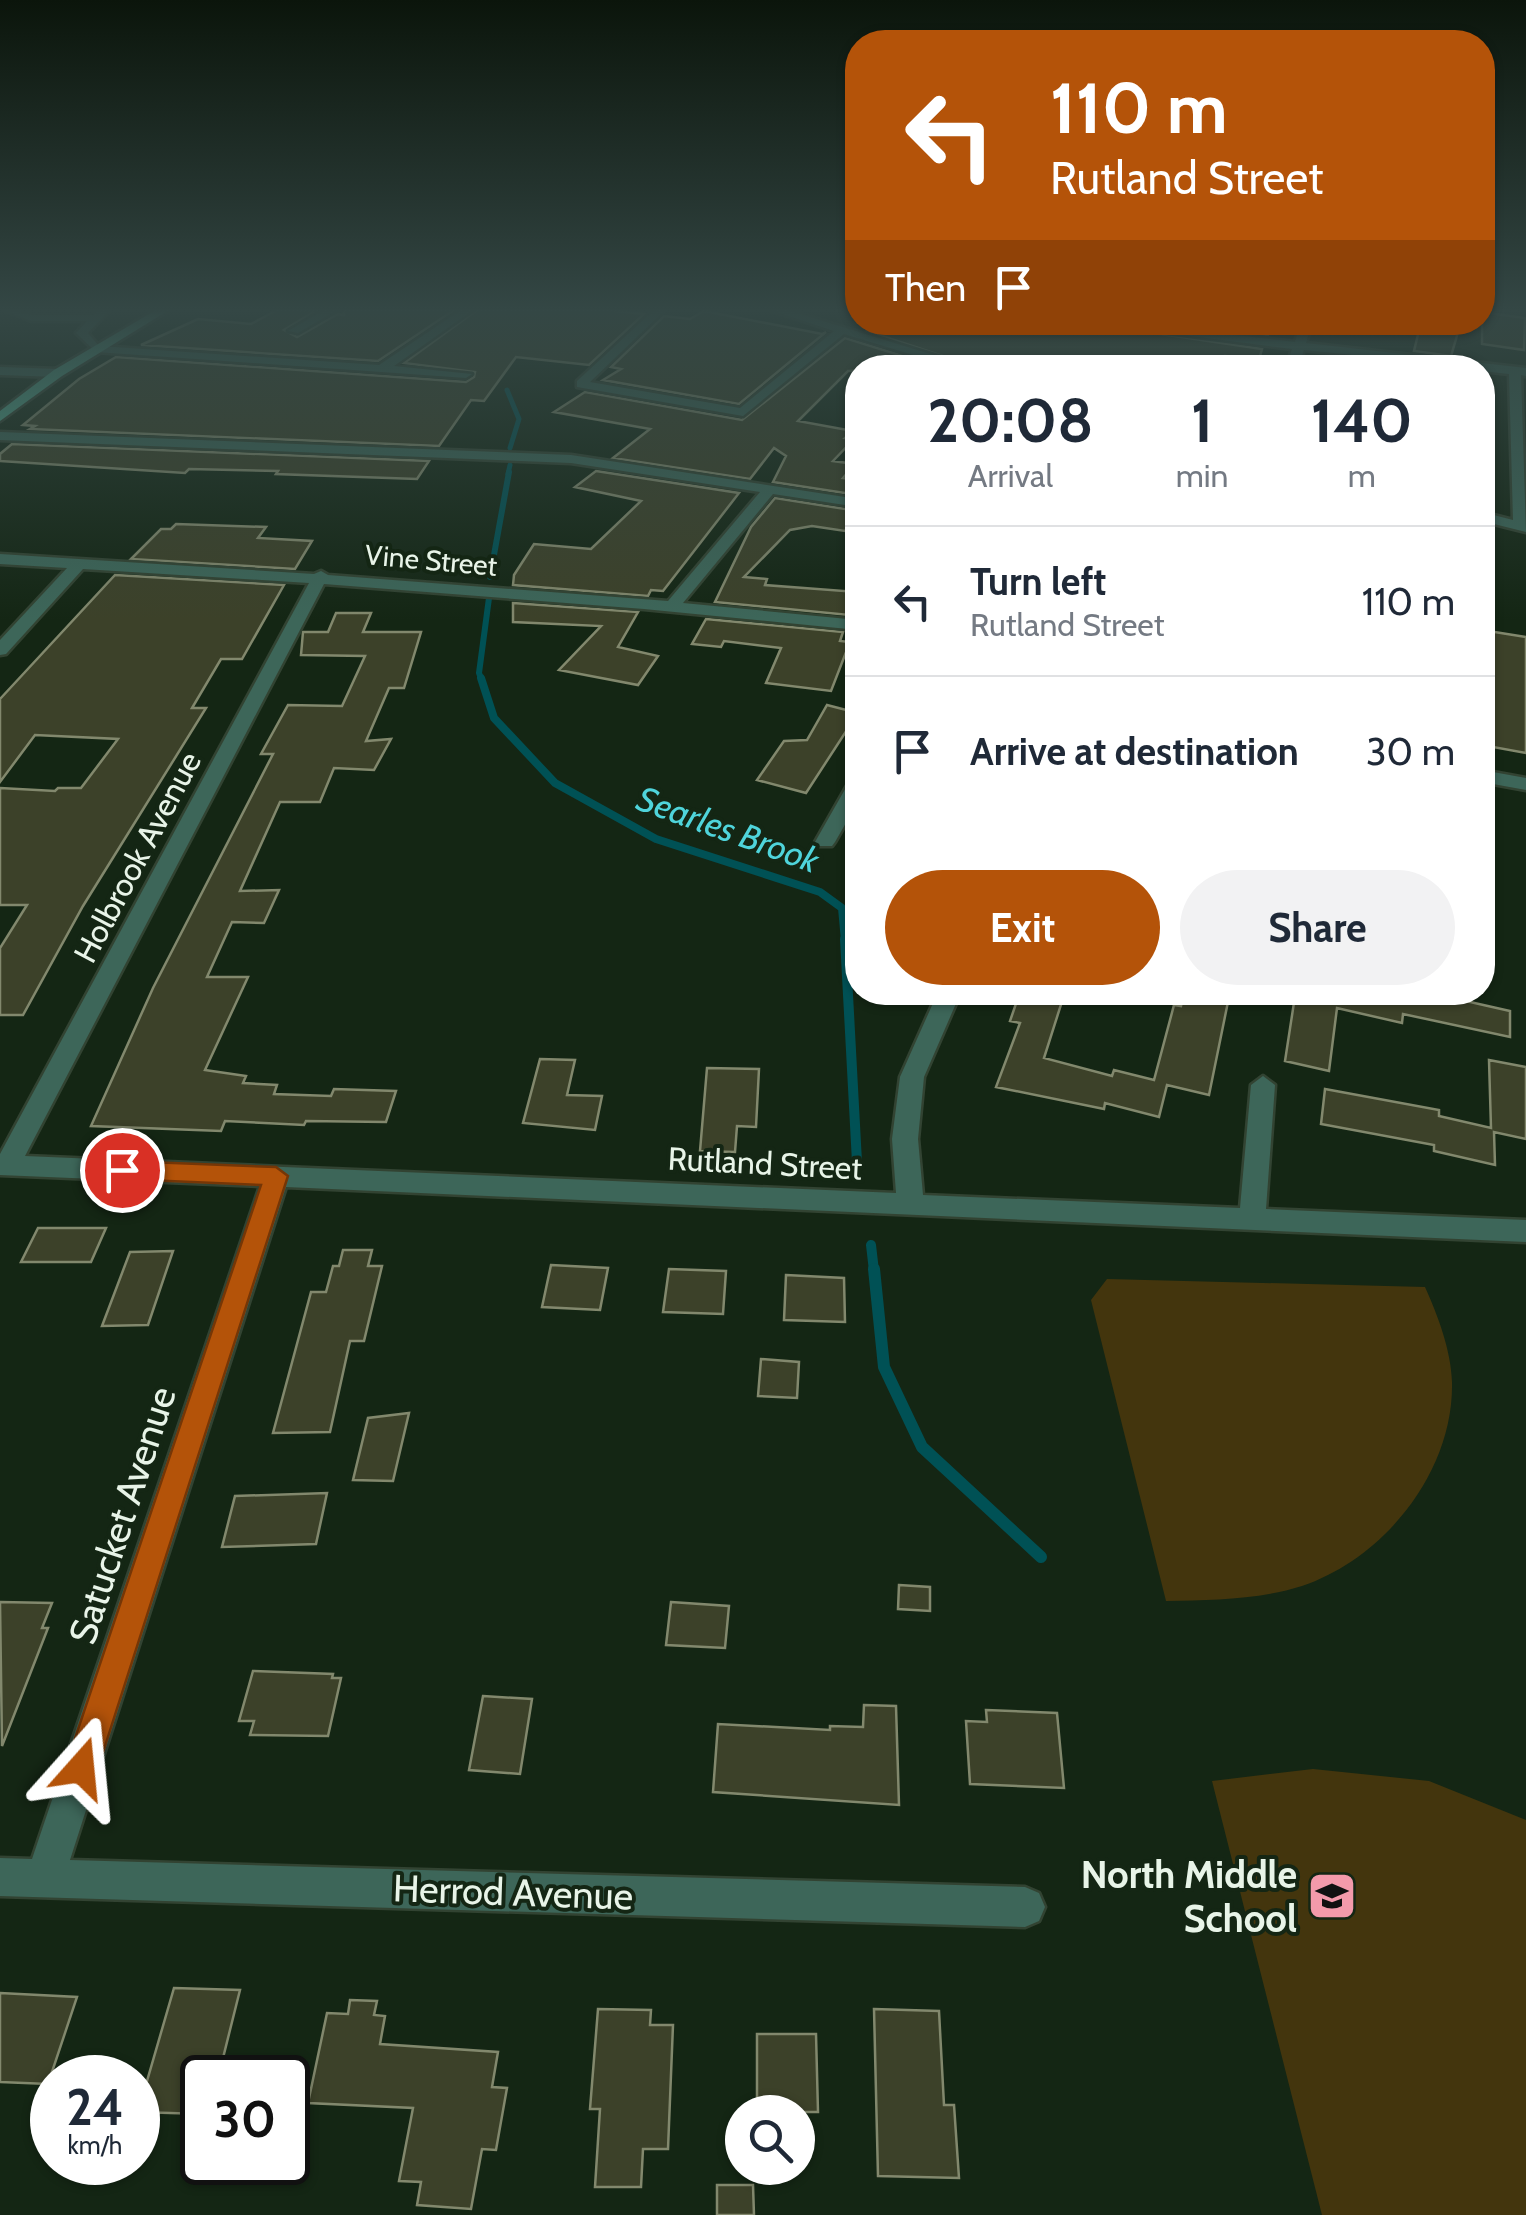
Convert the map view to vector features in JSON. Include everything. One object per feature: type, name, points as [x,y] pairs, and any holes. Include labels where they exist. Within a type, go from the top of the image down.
[{"type":"street","points":[[1495,520],[1523,528],[1521,413]]},
{"type":"street","points":[[0,436],[571,458],[845,501]]},
{"type":"street","points":[[674,604],[769,490]]},
{"type":"street","name":"Vine Street","points":[[0,558],[321,576],[674,604],[845,624]]},
{"type":"street","points":[[0,650],[79,564]]},
{"type":"street","name":"Holbrook Avenue","points":[[3,1165],[321,576]]},
{"type":"street","points":[[1495,778],[1526,784]]},
{"type":"street","points":[[824,842],[845,806]]},
{"type":"street","points":[[910,1204],[905,1139],[912,1077],[944,1005]]},
{"type":"street","points":[[1252,1219],[1263,1085]]},
{"type":"street","name":"Rutland Street","points":[[3,1165],[1526,1231]]},
{"type":"street","name":"Satucket Avenue","points":[[44,1878],[276,1176]]},
{"type":"street","name":"Herrod Avenue","points":[[0,1877],[1025,1907]]},
{"type":"shaded area","points":[[1107,1279],[1425,1287],[1449,1358],[1450,1415],[1441,1447],[1409,1507],[1361,1555],[1302,1586],[1251,1597],[1166,1601],[1091,1300]]},
{"type":"shaded area","points":[[1313,1769],[1429,1781],[1526,1820],[1526,2215],[1322,2215],[1212,1781]]},
{"type":"building","points":[[37,413],[462,413],[439,446],[30,429],[35,426],[23,425]]},
{"type":"building","points":[[562,413],[705,413],[742,420],[750,413],[806,413],[798,421],[845,430],[845,448],[833,461],[845,463],[845,493],[773,482],[786,456],[774,448],[750,479],[613,458],[650,429]]},
{"type":"building","points":[[12,444],[429,461],[417,479],[276,474],[278,471],[189,469],[185,473],[0,461],[0,454]]},
{"type":"building","points":[[596,471],[739,493],[663,591],[651,590],[648,596],[513,585],[514,575],[534,544],[591,549],[641,501],[575,487]]},
{"type":"building","points":[[775,498],[845,509],[845,531],[812,526],[790,530],[744,577],[767,579],[765,585],[845,591],[845,615],[715,602],[751,527]]},
{"type":"building","points":[[176,524],[266,527],[258,538],[312,541],[295,569],[131,559],[161,529],[171,529]]},
{"type":"building","points":[[115,575],[284,585],[242,659],[221,659],[192,708],[206,708],[83,906],[23,1015],[0,1015],[0,948],[27,905],[0,905],[0,788],[81,788],[118,739],[35,735],[0,782],[0,699]]},
{"type":"building","points":[[513,603],[638,612],[618,647],[658,656],[638,685],[559,670],[601,626],[513,622]]},
{"type":"building","points":[[336,613],[371,613],[363,632],[421,632],[404,688],[389,688],[366,741],[391,739],[374,770],[334,768],[320,802],[280,802],[240,891],[279,890],[264,923],[232,922],[207,977],[248,977],[205,1070],[246,1076],[243,1083],[277,1085],[274,1094],[331,1096],[334,1089],[396,1091],[386,1122],[306,1121],[304,1125],[225,1121],[221,1131],[91,1126],[153,988],[273,754],[261,754],[288,705],[342,706],[365,656],[301,655],[303,632],[328,632]]},
{"type":"building","points":[[706,619],[843,632],[840,641],[845,642],[845,655],[831,691],[766,683],[781,648],[724,641],[721,647],[692,644]]},
{"type":"building","points":[[1495,632],[1526,637],[1526,753],[1495,747]]},
{"type":"building","points":[[827,705],[845,710],[845,733],[806,793],[757,780],[784,741],[807,740]]},
{"type":"building","points":[[1016,1005],[1061,1005],[1044,1058],[1112,1076],[1114,1070],[1154,1080],[1174,1005],[1227,1005],[1209,1095],[1167,1085],[1159,1117],[1105,1103],[1104,1109],[996,1087],[1020,1023],[1010,1021]]},
{"type":"building","points":[[1294,1005],[1483,1005],[1510,1011],[1510,1037],[1403,1014],[1402,1023],[1337,1008],[1329,1071],[1285,1061]]},
{"type":"building","points":[[540,1059],[575,1060],[567,1095],[602,1096],[595,1130],[523,1123]]},
{"type":"building","points":[[1489,1060],[1526,1067],[1526,1139],[1494,1132],[1495,1165],[1434,1151],[1434,1145],[1321,1124],[1325,1089],[1439,1110],[1439,1116],[1491,1128]]},
{"type":"building","points":[[707,1068],[759,1069],[756,1127],[737,1126],[735,1152],[700,1151]]},
{"type":"building","points":[[38,1228],[106,1228],[91,1262],[21,1262]]},
{"type":"building","points":[[343,1250],[372,1250],[368,1266],[382,1266],[364,1341],[350,1341],[330,1432],[273,1433],[311,1292],[326,1292],[333,1266],[339,1266]]},
{"type":"building","points":[[173,1251],[148,1325],[102,1326],[130,1252]]},
{"type":"building","points":[[551,1265],[608,1268],[600,1310],[542,1307]]},
{"type":"building","points":[[669,1269],[726,1271],[723,1314],[663,1312]]},
{"type":"building","points":[[786,1275],[844,1278],[845,1322],[784,1320]]},
{"type":"building","points":[[761,1359],[799,1362],[797,1398],[758,1396]]},
{"type":"building","points":[[409,1413],[393,1481],[353,1480],[368,1418]]},
{"type":"building","points":[[327,1493],[316,1544],[222,1547],[235,1496]]},
{"type":"building","points":[[899,1585],[930,1587],[930,1611],[898,1609]]},
{"type":"building","points":[[0,1602],[52,1603],[42,1628],[48,1628],[2,1746]]},
{"type":"building","points":[[671,1602],[729,1606],[725,1648],[666,1645]]},
{"type":"building","points":[[253,1671],[333,1674],[332,1678],[341,1678],[328,1736],[250,1735],[254,1721],[239,1721]]},
{"type":"building","points":[[483,1696],[532,1699],[520,1774],[469,1770]]},
{"type":"building","points":[[864,1705],[896,1706],[899,1805],[713,1792],[718,1724],[830,1730],[830,1726],[863,1727]]},
{"type":"building","points":[[986,1710],[1057,1713],[1064,1788],[970,1784],[966,1721],[987,1722]]},
{"type":"building","points":[[174,1988],[240,1990],[224,2055],[180,2055],[180,2113],[160,2113],[160,2055],[155,2055]]},
{"type":"building","points":[[0,1993],[77,1997],[58,2055],[30,2055],[30,2083],[0,2082]]},
{"type":"building","points":[[350,2000],[377,2001],[374,2015],[385,2016],[380,2044],[498,2052],[492,2087],[507,2088],[496,2150],[482,2149],[471,2209],[417,2205],[421,2182],[399,2181],[413,2108],[310,2103],[327,2013],[348,2014]]},
{"type":"building","points":[[598,2009],[651,2010],[650,2025],[673,2025],[668,2149],[643,2149],[641,2187],[595,2187],[600,2109],[590,2109]]},
{"type":"building","points":[[874,2009],[939,2011],[944,2105],[954,2105],[959,2178],[878,2176]]},
{"type":"building","points":[[757,2034],[816,2034],[818,2112],[815,2095],[757,2095]]},
{"type":"building","points":[[717,2185],[753,2185],[754,2215],[717,2215]]},
{"type":"waterway","name":"Searles Brook","points":[[510,448],[519,419],[517,413]]},
{"type":"waterway","name":"Searles Brook","points":[[508,474],[510,465]]},
{"type":"waterway","name":"Searles Brook","points":[[490,577],[509,472]]},
{"type":"waterway","name":"Searles Brook","points":[[482,680],[479,673],[489,598]]},
{"type":"waterway","name":"Searles Brook","points":[[482,680],[494,718],[555,783],[656,839],[820,892],[842,908],[845,941]]},
{"type":"waterway","name":"Searles Brook","points":[[849,1005],[857,1162]]},
{"type":"waterway","name":"Searles Brook","points":[[871,1245],[874,1271]]},
{"type":"waterway","name":"Searles Brook","points":[[874,1269],[884,1367],[922,1447],[1041,1557]]},
{"type":"place","name":"North Middle School","points":[[1332,1896]]},
{"type":"route","points":[[81,1768],[276,1176],[122,1170]]}]
